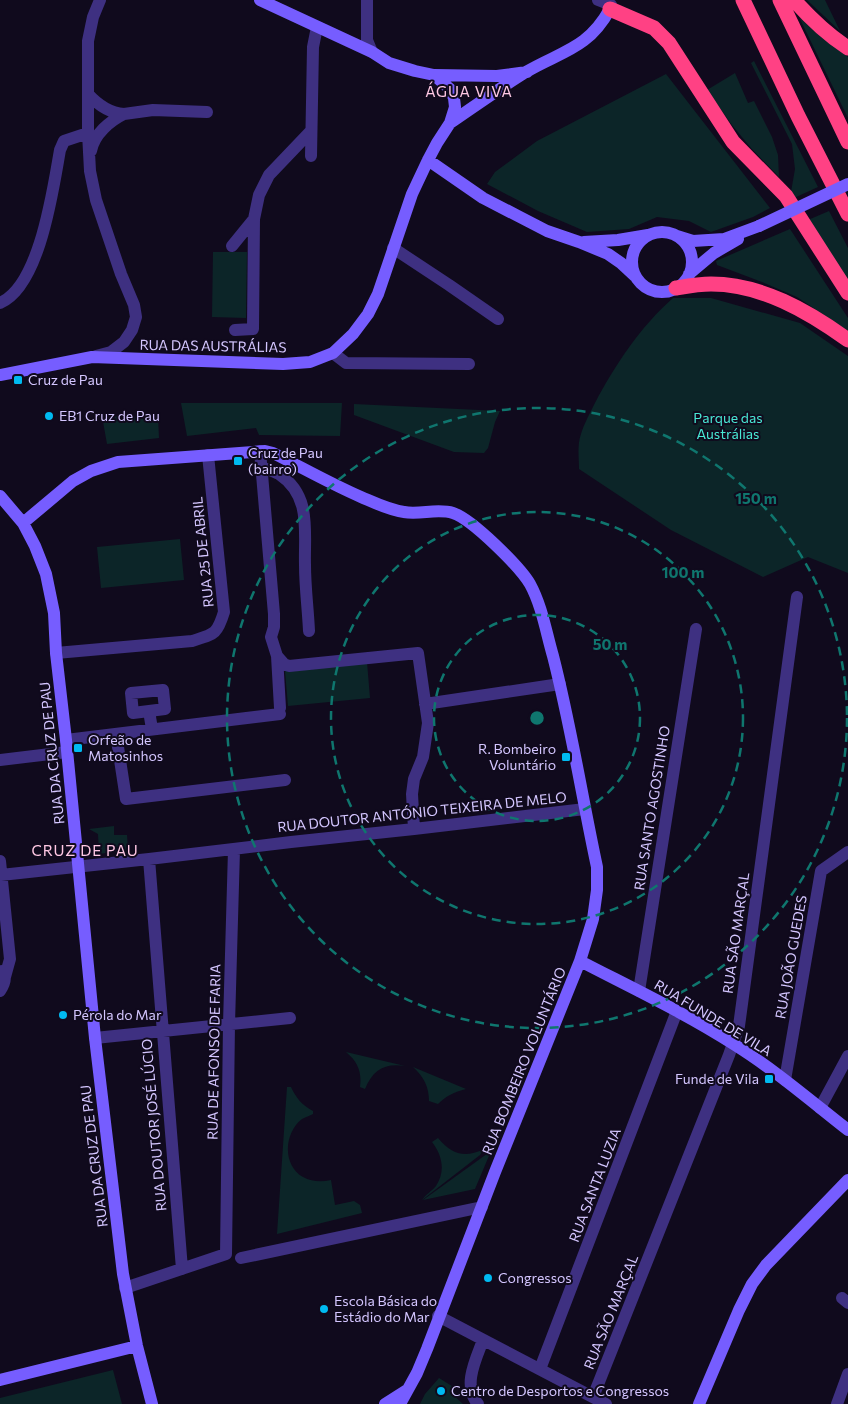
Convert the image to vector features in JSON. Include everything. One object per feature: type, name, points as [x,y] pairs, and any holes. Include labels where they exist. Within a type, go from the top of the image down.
[{"type":"highway","points":[[743,0],[798,116],[848,214]]},
{"type":"highway","points":[[780,0],[848,142]]},
{"type":"highway","points":[[794,0],[823,29],[848,48]]},
{"type":"highway","points":[[608,3],[654,28],[669,43],[733,142],[786,196],[848,294]]},
{"type":"highway","points":[[676,288],[716,284],[760,292],[783,300],[848,340]]},
{"type":"street","points":[[92,357],[111,352],[124,342],[132,330],[136,317],[134,305],[96,200],[90,171],[88,41],[93,17],[100,0]]},
{"type":"street","points":[[260,0],[372,52],[389,63],[415,71],[434,75],[497,76],[527,72]]},
{"type":"street","points":[[367,0],[367,40],[372,52]]},
{"type":"street","points":[[450,124],[527,72],[575,47],[590,36],[602,23],[608,3]]},
{"type":"street","points":[[311,156],[313,47],[317,27]]},
{"type":"street","points":[[434,75],[450,89],[454,98],[455,107],[450,124]]},
{"type":"street","points":[[88,94],[95,102],[116,114],[153,110],[207,112]]},
{"type":"street","points":[[90,159],[92,146],[99,134],[115,118],[124,114]]},
{"type":"street","name":"RUA DAS AUSTRÁLIAS","points":[[0,375],[92,357],[284,364],[310,362],[333,352],[353,334],[368,314],[378,294],[412,194],[437,143],[450,124]]},
{"type":"street","points":[[235,330],[253,329],[254,219],[259,195],[269,175],[311,131]]},
{"type":"street","points":[[0,303],[12,296],[36,257],[60,150],[64,141],[88,133]]},
{"type":"street","points":[[428,160],[483,198],[547,231],[608,254],[621,263],[644,286],[660,292],[676,288],[714,253],[759,226]]},
{"type":"street","points":[[579,242],[618,240],[658,233],[666,233],[693,240],[724,239],[759,226],[848,184]]},
{"type":"street","points":[[232,246],[254,219]]},
{"type":"street","points":[[635,276],[632,267],[632,257],[642,240],[650,235]]},
{"type":"street","points":[[673,235],[681,239],[687,247],[691,265],[689,274]]},
{"type":"street","points":[[393,248],[498,320]]},
{"type":"street","points":[[333,352],[346,363],[469,364]]},
{"type":"street","points":[[0,760],[116,734],[280,711],[277,656],[271,637],[274,627],[274,614],[260,451]]},
{"type":"street","name":"RUA DOUTOR ANTÓNIO TEIXEIRA DE MELO","points":[[1,875],[149,860],[585,809],[560,684],[540,609],[530,584],[508,557],[490,540],[454,513],[436,510],[405,512],[381,506],[331,484],[273,453],[260,451],[118,462],[91,471],[73,482],[23,523]]},
{"type":"street","name":"RUA 25 DE ABRIL","points":[[56,654],[192,641],[209,636],[219,628],[224,612],[208,456]]},
{"type":"street","points":[[260,467],[278,473],[292,485],[303,505],[309,631]]},
{"type":"street","name":"RUA DA CRUZ DE PAU","points":[[0,496],[23,523],[35,546],[46,574],[54,613],[56,654],[67,746],[95,1038],[125,1288],[152,1404]]},
{"type":"street","name":"RUA SÃO MARÇAL","points":[[593,1397],[733,1044],[740,1016],[797,597]]},
{"type":"street","name":"RUA SANTO AGOSTINHO","points":[[639,991],[696,629]]},
{"type":"street","points":[[277,656],[284,664],[289,666],[418,653],[428,723],[423,757],[414,779],[412,794],[414,830]]},
{"type":"street","points":[[425,704],[560,684]]},
{"type":"street","points":[[149,711],[152,729]]},
{"type":"street","points":[[116,734],[126,799],[285,780]]},
{"type":"street","name":"RUA BOMBEIRO VOLUNTÁRIO","points":[[400,1404],[417,1373],[580,961],[593,919],[597,890],[597,868],[585,809]]},
{"type":"street","name":"RUA DE AFONSO DE FARIA","points":[[182,1269],[226,1254],[229,1024],[234,850]]},
{"type":"street","name":"RUA JOÃO GUEDES","points":[[785,1080],[821,871],[848,852]]},
{"type":"street","name":"RUA DOUTOR JOSÉ LÚCIO","points":[[149,860],[182,1269]]},
{"type":"street","points":[[0,861],[10,959],[2,973],[5,981],[0,991]]},
{"type":"street","name":"RUA FUNDE DE VILA","points":[[580,961],[677,1011],[733,1044],[785,1080],[848,1130]]},
{"type":"street","name":"RUA SANTA LUZIA","points":[[540,1369],[677,1011]]},
{"type":"street","points":[[95,1038],[290,1018]]},
{"type":"street","points":[[820,1108],[848,1056]]},
{"type":"street","points":[[699,1404],[752,1284],[766,1266],[848,1180]]},
{"type":"street","points":[[241,1258],[482,1207]]},
{"type":"street","points":[[125,1288],[182,1269]]},
{"type":"street","points":[[438,1316],[606,1404]]},
{"type":"street","points":[[478,1404],[470,1391],[471,1378],[476,1358],[484,1340]]},
{"type":"street","points":[[0,1380],[137,1346]]},
{"type":"street","points":[[837,1404],[848,1374]]},
{"type":"street","points":[[385,1404],[406,1390]]},
{"type":"green space","points":[[807,0],[825,0],[840,31]]},
{"type":"green space","points":[[799,17],[826,41],[848,57],[848,118]]},
{"type":"green space","points":[[754,61],[818,187],[794,198],[791,192],[795,169],[792,144],[751,63]]},
{"type":"green space","points":[[735,73],[748,103],[754,101],[772,137],[778,155],[779,177],[751,148],[707,90]]},
{"type":"green space","points":[[666,74],[770,208],[753,217],[711,232],[689,221],[657,217],[629,229],[587,232],[538,211],[487,184],[495,172],[537,141]]},
{"type":"green space","points":[[829,211],[848,248],[848,283],[808,220]]},
{"type":"green space","points":[[790,229],[848,318],[848,331],[797,297],[717,265],[716,261]]},
{"type":"green space","points":[[213,252],[247,252],[246,318],[212,317]]},
{"type":"green space","name":"Parque das Austrálias","points":[[673,298],[711,298],[800,323],[848,356],[848,573],[808,557],[763,577],[671,530],[579,469],[580,438],[587,418],[620,360],[650,321]]},
{"type":"green space","points":[[181,403],[342,403],[340,436],[259,435],[256,428],[187,436]]},
{"type":"green space","points":[[354,404],[500,411],[488,448],[484,453],[454,452],[354,415]]},
{"type":"green space","points":[[102,416],[158,417],[159,438],[107,444]]},
{"type":"green space","points":[[180,539],[184,580],[101,588],[97,547]]},
{"type":"green space","points":[[367,662],[370,698],[288,706],[285,671]]},
{"type":"green space","points":[[114,826],[114,835],[127,835],[128,850],[99,854],[98,834],[89,829]]},
{"type":"green space","points":[[346,1052],[405,1066],[398,1065],[380,1069],[368,1082],[365,1089],[360,1087],[360,1072],[354,1060]]},
{"type":"green space","points":[[413,1067],[466,1089],[458,1091],[438,1104],[429,1101],[425,1083]]},
{"type":"green space","points":[[287,1087],[291,1087],[300,1101],[313,1111],[313,1114],[302,1119],[296,1125],[292,1132],[288,1149],[291,1165],[296,1172],[306,1179],[317,1181],[331,1180],[335,1205],[354,1201],[360,1205],[362,1213],[277,1234]]},
{"type":"green space","points":[[438,1138],[448,1148],[459,1153],[465,1154],[484,1149],[480,1155],[422,1200],[436,1186],[441,1175],[442,1163],[432,1142]]},
{"type":"green space","points":[[491,1151],[475,1189],[423,1200]]},
{"type":"green space","points":[[113,1370],[122,1404],[0,1404],[0,1398]]},
{"type":"green space","name":"Centro de Desportos e Congressos","points":[[439,1378],[455,1388],[453,1395],[463,1404],[420,1404],[425,1394]]},
{"type":"place","name":"Cruz de Pau","points":[[18,380]]},
{"type":"place","name":"EB1 Cruz de Pau","points":[[49,416]]},
{"type":"place","name":"Cruz de Pau (bairro)","points":[[238,461]]},
{"type":"place","name":"Orfeão de Matosinhos","points":[[78,748]]},
{"type":"place","name":"R. Bombeiro Voluntário","points":[[566,757]]},
{"type":"place","name":"Pérola do Mar","points":[[63,1015]]},
{"type":"place","name":"Funde de Vila","points":[[769,1079]]},
{"type":"place","name":"Congressos","points":[[488,1278]]},
{"type":"place","name":"Escola Básica do Estádio do Mar","points":[[324,1309]]},
{"type":"place","name":"Centro de Desportos e Congressos","points":[[441,1391]]},
{"type":"district","name":"ÁGUA VIVA","points":[[469,92]]},
{"type":"district","name":"CRUZ DE PAU","points":[[85,851]]}]
